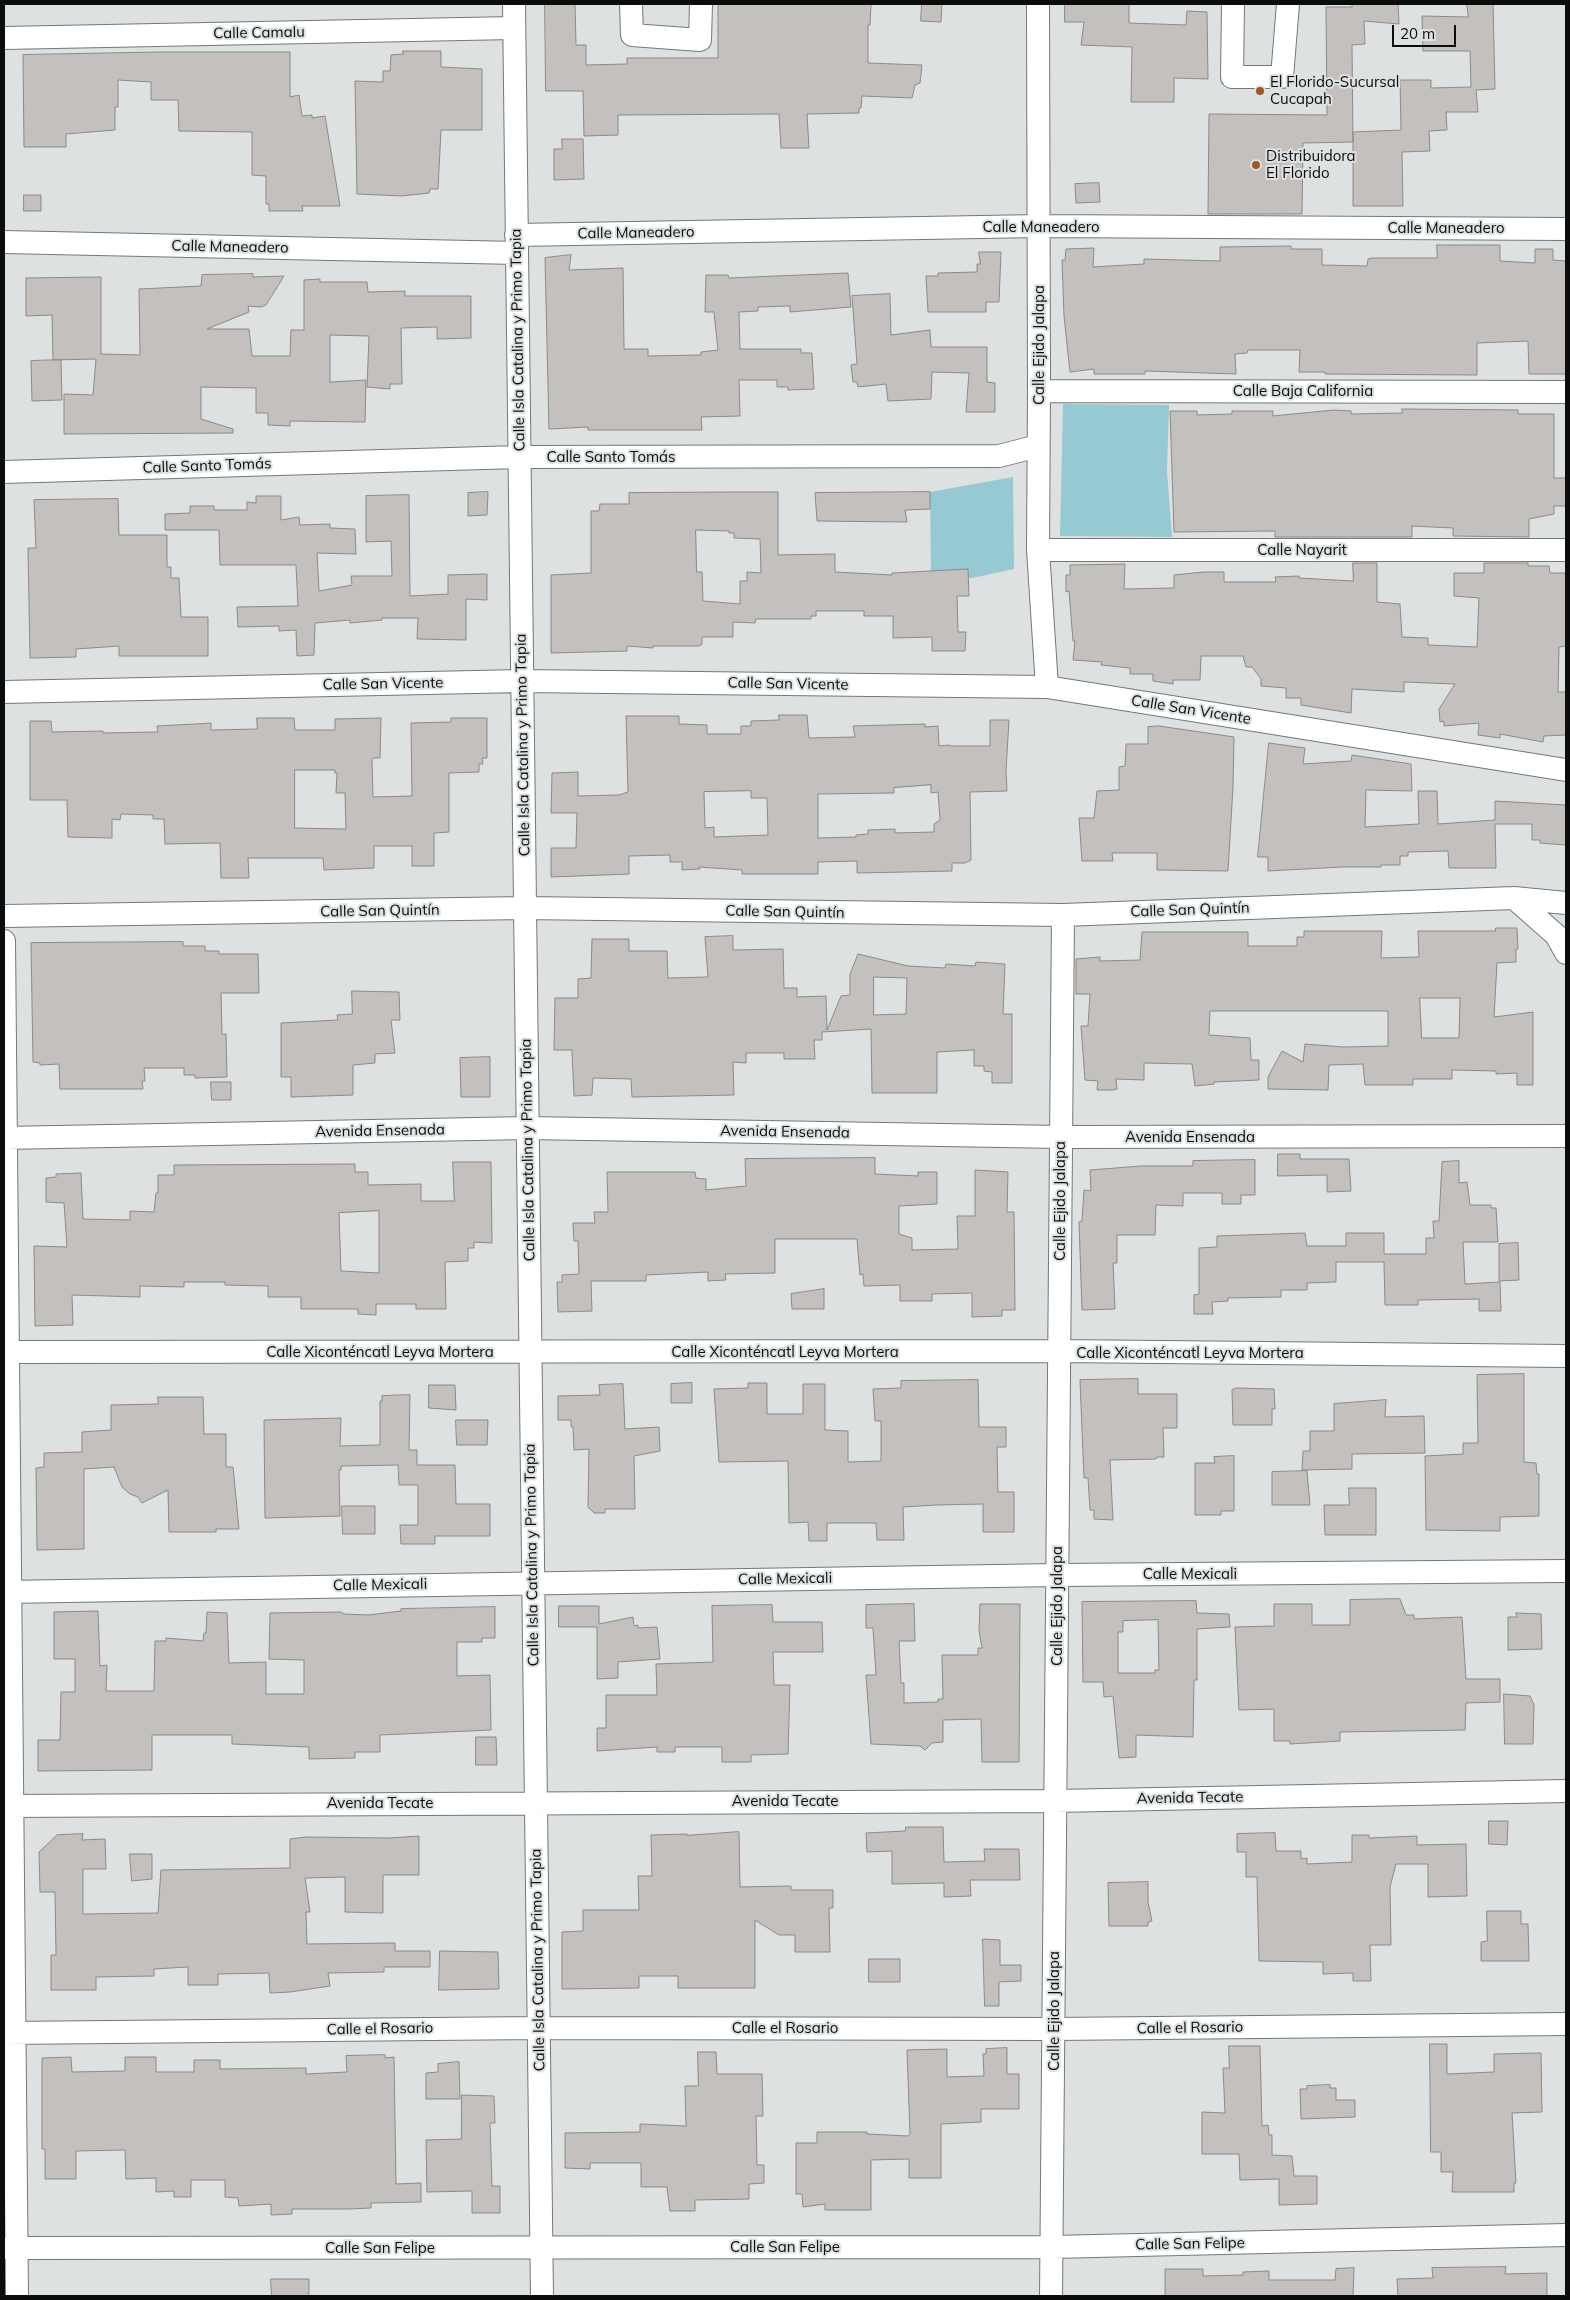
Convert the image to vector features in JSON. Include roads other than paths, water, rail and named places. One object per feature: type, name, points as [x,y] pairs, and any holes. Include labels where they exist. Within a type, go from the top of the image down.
[{"type":"street","name":"Calle Isla Catalina y Primo Tapia","points":[[514,4],[542,2296]]},
{"type":"street","points":[[631,4],[632,35],[700,40],[701,4]]},
{"type":"street","name":"Calle Ejido Jalapa","points":[[1038,4],[1038,550],[1047,687]]},
{"type":"street","points":[[1233,4],[1232,77],[1282,77],[1288,4]]},
{"type":"street","name":"Calle Camalu","points":[[4,38],[514,28]]},
{"type":"street","name":"Calle Maneadero","points":[[4,242],[517,244],[1039,226],[1566,229]]},
{"type":"street","name":"Calle Baja California","points":[[1039,391],[1566,392]]},
{"type":"street","name":"Calle Santo Tomás","points":[[4,472],[519,457],[999,456],[1038,446]]},
{"type":"street","name":"Calle Nayarit","points":[[1038,550],[1566,550]]},
{"type":"street","name":"Calle San Vicente","points":[[4,692],[522,681],[1047,687],[1566,770]]},
{"type":"street","points":[[1514,898],[1556,935],[1566,953]]},
{"type":"street","name":"Calle San Quintín","points":[[4,916],[524,908],[1063,915],[1514,898],[1566,903]]},
{"type":"street","name":"Calle Ejido Jalapa","points":[[1051,2296],[1063,915]]},
{"type":"street","points":[[4,941],[10,2248],[17,2296]]},
{"type":"street","name":"Avenida Ensenada","points":[[5,1138],[528,1128],[1061,1137],[1566,1136]]},
{"type":"street","name":"Calle Xiconténcatl Leyva Mortera","points":[[6,1352],[1059,1352],[1566,1356]]},
{"type":"street","name":"Calle Mexicali","points":[[7,1592],[533,1582],[1566,1571]]},
{"type":"street","name":"Avenida Tecate","points":[[8,1806],[1055,1801],[1566,1791]]},
{"type":"street","name":"Calle el Rosario","points":[[9,2033],[538,2028],[1054,2029],[1566,2024]]},
{"type":"street","name":"Calle San Felipe","points":[[10,2248],[1052,2247],[1566,2235]]},
{"type":"place","name":"El Florido-Sucursal Cucapah","points":[[1260,91]]},
{"type":"place","name":"Distribuidora El Florido","points":[[1256,165]]}]
